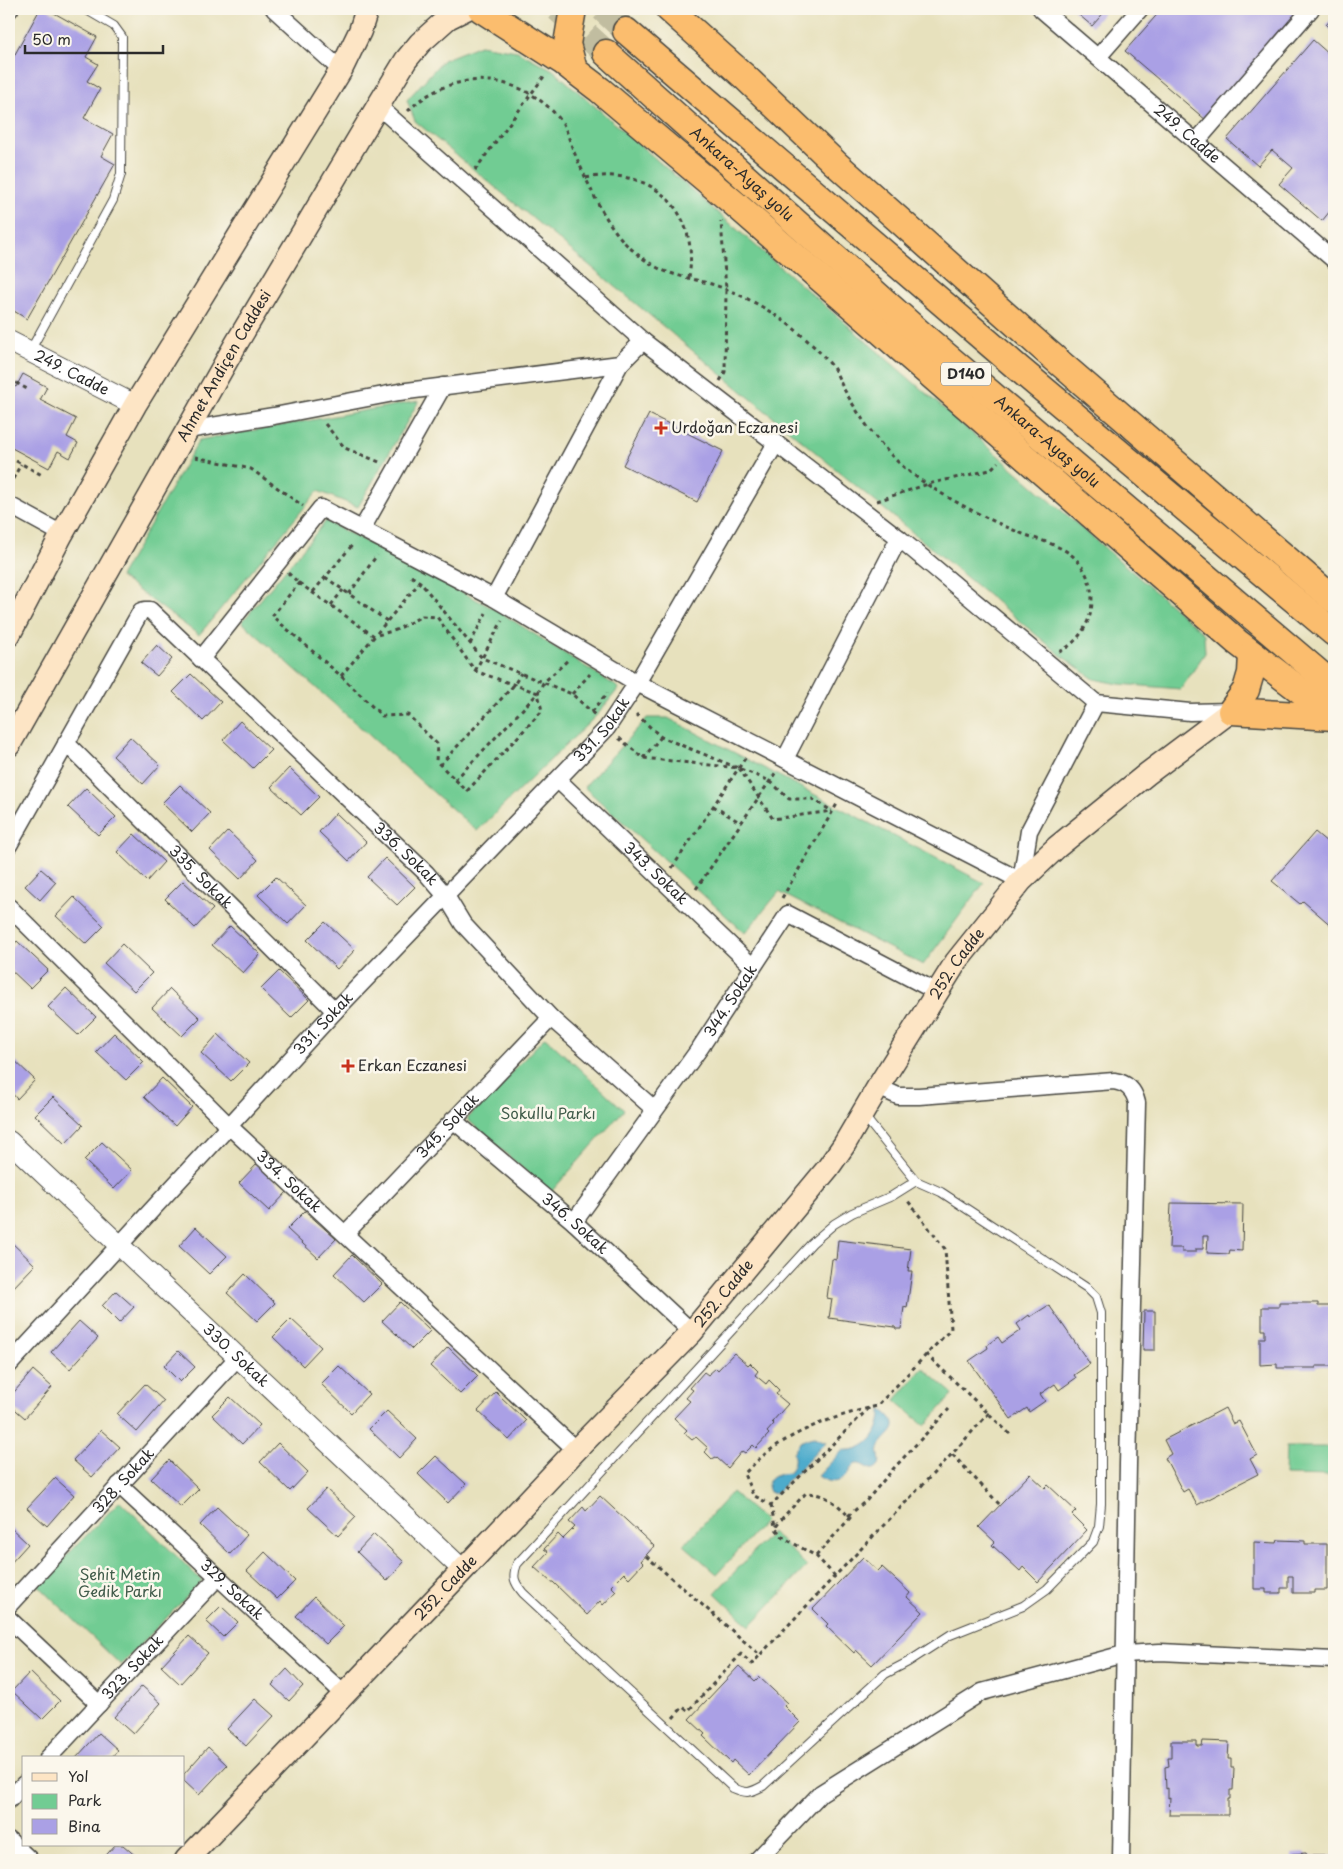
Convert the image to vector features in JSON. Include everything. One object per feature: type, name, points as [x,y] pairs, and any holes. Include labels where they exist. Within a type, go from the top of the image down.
[{"type":"highway","points":[[481,9],[566,64],[600,90],[735,204],[1164,579],[1252,654],[1334,716]]},
{"type":"highway","points":[[566,64],[567,44],[573,9]]},
{"type":"highway","points":[[669,9],[746,78],[835,163],[973,286],[1334,600]]},
{"type":"highway","name":"D140","points":[[626,31],[1018,368],[1334,633]]},
{"type":"highway","name":"Ankara-Ayaş yolu","points":[[606,53],[923,336],[1334,686]]},
{"type":"highway","points":[[1231,711],[1246,690],[1252,654]]},
{"type":"highway","points":[[1231,711],[1334,716]]},
{"type":"main road","points":[[9,635],[62,534],[135,405],[341,70],[360,31],[367,9]]},
{"type":"main road","name":"Ahmet Andiçen Caddesi","points":[[9,745],[236,344],[406,60],[420,43],[448,18],[466,9]]},
{"type":"main road","name":"252. Cadde","points":[[186,1860],[576,1450],[692,1332],[822,1175],[844,1145],[956,962],[1021,881],[1057,847],[1231,711]]},
{"type":"street","points":[[274,9],[341,70]]},
{"type":"street","name":"249. Cadde","points":[[1041,9],[1334,260]]},
{"type":"street","points":[[1098,57],[1140,9]]},
{"type":"street","points":[[1196,142],[1311,9]]},
{"type":"street","points":[[378,106],[643,341],[899,538],[1096,703],[1190,712],[1231,711]]},
{"type":"street","name":"249. Cadde","points":[[9,341],[135,405]]},
{"type":"street","points":[[494,598],[620,364],[643,341]]},
{"type":"street","points":[[187,430],[313,409],[399,392],[620,364]]},
{"type":"street","points":[[359,535],[443,386]]},
{"type":"street","name":"331. Sokak","points":[[9,1364],[335,1011],[607,728],[637,684],[776,443]]},
{"type":"street","points":[[9,505],[62,534]]},
{"type":"street","points":[[201,659],[321,508],[359,535],[494,598],[637,684],[1021,881],[1029,831],[1096,703]]},
{"type":"street","points":[[784,760],[899,538]]},
{"type":"street","name":"336. Sokak","points":[[66,744],[141,611],[150,610],[426,873],[446,896],[463,924],[551,1018],[654,1109]]},
{"type":"street","points":[[9,845],[66,744]]},
{"type":"street","name":"335. Sokak","points":[[66,744],[335,1011]]},
{"type":"street","name":"343. Sokak","points":[[558,780],[753,967]]},
{"type":"street","name":"334. Sokak","points":[[9,907],[229,1126],[576,1450]]},
{"type":"street","name":"344. Sokak","points":[[574,1222],[700,1048],[788,914],[937,992]]},
{"type":"street","name":"345. Sokak","points":[[344,1234],[551,1018]]},
{"type":"street","points":[[878,1087],[898,1096],[919,1096],[1114,1081],[1126,1085],[1135,1096],[1121,1860]]},
{"type":"street","name":"346. Sokak","points":[[454,1120],[574,1222],[692,1332]]},
{"type":"street","name":"330. Sokak","points":[[9,1141],[463,1570]]},
{"type":"street","name":"328. Sokak","points":[[9,1605],[238,1357]]},
{"type":"street","name":"329. Sokak","points":[[119,1486],[345,1695]]},
{"type":"street","name":"323. Sokak","points":[[50,1756],[218,1577]]},
{"type":"street","points":[[9,1619],[98,1704]]},
{"type":"street","points":[[757,1860],[821,1794],[982,1692],[1124,1654],[1160,1652],[1334,1660]]},
{"type":"street","points":[[9,1800],[22,1786]]},
{"type":"street","points":[[9,1840],[30,1860]]},
{"type":"lane","points":[[30,351],[113,200],[121,174],[122,37],[114,26],[85,9]]},
{"type":"lane","points":[[863,1115],[916,1181],[941,1192],[1088,1288],[1096,1297],[1101,1313],[1101,1504],[1098,1526],[1093,1542],[1047,1589],[1023,1606],[950,1635],[886,1674],[764,1786],[745,1793],[733,1788],[523,1593],[514,1583],[513,1575],[517,1564],[812,1243],[834,1224],[852,1212],[892,1196],[916,1181]]},
{"type":"path","points":[[465,183],[532,94],[566,64]]},
{"type":"path","points":[[397,123],[425,97],[439,88],[455,83],[472,80],[502,82],[532,94],[553,112],[563,125],[586,178],[607,218],[628,245],[654,265],[669,273],[689,277],[726,289],[770,312],[793,328],[832,366],[848,396],[872,432],[906,469],[928,484],[997,522],[1058,547],[1074,558],[1086,574],[1090,586],[1092,598],[1087,623],[1078,638],[1064,649],[1042,658]]},
{"type":"path","points":[[586,178],[601,175],[631,178],[645,183],[669,200],[684,223],[689,236],[691,264],[689,277]]},
{"type":"path","points":[[713,395],[724,372],[726,289],[720,222],[735,204]]},
{"type":"path","points":[[9,379],[29,390]]},
{"type":"path","points":[[313,409],[345,448],[396,469]]},
{"type":"path","points":[[858,507],[928,484],[990,470],[1013,448]]},
{"type":"path","points":[[174,452],[251,469],[316,515]]},
{"type":"path","points":[[9,457],[42,475]]},
{"type":"path","points":[[9,486],[21,464]]},
{"type":"path","points":[[312,592],[359,535]]},
{"type":"path","points":[[370,550],[384,559]]},
{"type":"path","points":[[349,594],[377,555]]},
{"type":"path","points":[[406,573],[420,582],[482,658],[572,694],[607,728],[643,758],[739,768]]},
{"type":"path","points":[[325,577],[387,622]]},
{"type":"path","points":[[341,676],[420,582]]},
{"type":"path","points":[[374,636],[299,583],[272,616],[341,676],[382,716],[408,715],[436,744],[436,761],[467,791],[542,711],[538,693]]},
{"type":"path","points":[[331,605],[343,590]]},
{"type":"path","points":[[470,644],[494,598]]},
{"type":"path","points":[[475,671],[510,607]]},
{"type":"path","points":[[374,636],[396,630],[422,616],[436,617],[475,671],[538,693]]},
{"type":"path","points":[[455,780],[538,693],[543,683],[570,658]]},
{"type":"path","points":[[572,694],[600,661]]},
{"type":"path","points":[[440,765],[514,685],[521,674]]},
{"type":"path","points":[[624,703],[661,737],[770,780],[789,799],[812,799],[832,811]]},
{"type":"path","points":[[643,758],[661,737]]},
{"type":"path","points":[[664,881],[754,744]]},
{"type":"path","points":[[687,902],[784,760]]},
{"type":"path","points":[[739,768],[773,819],[832,811]]},
{"type":"path","points":[[779,902],[845,790]]},
{"type":"path","points":[[713,806],[741,823]]},
{"type":"path","points":[[835,1576],[816,1556],[784,1538],[775,1528],[770,1505],[753,1495],[744,1474],[771,1449],[800,1431],[826,1420],[877,1406],[951,1328],[945,1249],[900,1191]]},
{"type":"path","points":[[926,1354],[1010,1434]]},
{"type":"path","points":[[770,1505],[870,1408]]},
{"type":"path","points":[[848,1516],[867,1500],[949,1409]]},
{"type":"path","points":[[666,1726],[683,1707],[688,1711],[741,1654],[752,1664],[989,1413]]},
{"type":"path","points":[[952,1454],[1000,1505]]},
{"type":"path","points":[[775,1528],[806,1493],[813,1493],[835,1501],[850,1518],[816,1556]]},
{"type":"path","points":[[646,1556],[760,1655]]},
{"type":"green space","points":[[480,45],[517,51],[553,70],[1204,634],[1205,653],[1181,689],[1119,684],[1094,679],[1063,657],[415,121],[407,100],[443,60]]},
{"type":"green space","points":[[419,401],[358,507],[318,491],[199,635],[120,577],[199,440]]},
{"type":"green space","points":[[326,521],[498,611],[619,688],[598,714],[477,831],[242,622]]},
{"type":"green space","points":[[647,718],[668,718],[984,883],[923,965],[779,892],[745,933],[584,787]]},
{"type":"green space","name":"Sokullu Parkı","points":[[545,1037],[624,1110],[550,1193],[467,1119]]},
{"type":"green space","points":[[923,1368],[953,1394],[925,1426],[895,1400]]},
{"type":"green space","points":[[1286,1447],[1332,1447],[1332,1476],[1285,1475]]},
{"type":"green space","points":[[732,1492],[765,1521],[717,1574],[684,1545]]},
{"type":"green space","name":"Şehit Metin Gedik Parkı","points":[[120,1501],[202,1581],[121,1665],[38,1585]]},
{"type":"green space","points":[[772,1532],[807,1566],[750,1626],[715,1593]]},
{"type":"water","points":[[881,1409],[890,1417],[894,1426],[881,1445],[879,1465],[875,1469],[870,1469],[856,1464],[843,1479],[836,1482],[825,1480],[818,1476],[843,1450],[859,1448],[871,1439],[879,1425]]},
{"type":"water","points":[[814,1437],[826,1442],[776,1493],[770,1492],[768,1483],[772,1477],[789,1473],[794,1461],[793,1453],[797,1447],[804,1440]]},
{"type":"building","points":[[40,9],[47,9],[97,37],[86,57],[98,64],[87,81],[100,89],[84,118],[113,134],[101,156],[115,164],[27,319],[9,308],[9,65]]},
{"type":"building","points":[[1072,9],[1107,9],[1092,26]]},
{"type":"building","points":[[1162,9],[1303,9],[1207,121],[1125,51]]},
{"type":"building","points":[[1334,16],[1334,33],[1326,25]]},
{"type":"building","points":[[1313,40],[1330,55],[1334,50],[1334,206],[1322,221],[1279,184],[1293,168],[1272,150],[1258,166],[1227,139]]},
{"type":"building","points":[[23,374],[47,387],[40,400],[76,419],[67,437],[78,443],[70,458],[58,451],[49,468],[10,447],[9,450],[9,383],[16,387]]},
{"type":"building","points":[[649,414],[723,451],[697,502],[623,465]]},
{"type":"building","points":[[157,645],[172,659],[157,676],[141,663]]},
{"type":"building","points":[[191,674],[221,702],[203,721],[173,692]]},
{"type":"building","points":[[240,721],[271,750],[253,768],[223,740]]},
{"type":"building","points":[[130,737],[160,765],[143,784],[113,756]]},
{"type":"building","points":[[289,768],[319,797],[301,815],[271,787]]},
{"type":"building","points":[[180,785],[210,813],[192,832],[162,803]]},
{"type":"building","points":[[86,788],[116,817],[98,835],[68,807]]},
{"type":"building","points":[[336,813],[366,842],[349,861],[319,832]]},
{"type":"building","points":[[228,831],[258,860],[240,879],[210,850]]},
{"type":"building","points":[[1315,832],[1334,848],[1334,928],[1303,901],[1300,904],[1272,881]]},
{"type":"building","points":[[134,834],[164,862],[147,881],[117,852]]},
{"type":"building","points":[[385,858],[415,887],[397,905],[367,877]]},
{"type":"building","points":[[41,869],[56,882],[40,900],[25,886]]},
{"type":"building","points":[[276,877],[306,905],[288,924],[258,895]]},
{"type":"building","points":[[183,881],[213,909],[195,928],[165,899]]},
{"type":"building","points":[[74,897],[104,926],[86,944],[56,916]]},
{"type":"building","points":[[325,922],[355,950],[337,969],[307,940]]},
{"type":"building","points":[[230,926],[260,954],[243,973],[212,945]]},
{"type":"building","points":[[17,941],[48,970],[30,988],[9,968],[9,950]]},
{"type":"building","points":[[122,944],[152,973],[134,991],[104,963]]},
{"type":"building","points":[[279,971],[309,1000],[291,1018],[261,989]]},
{"type":"building","points":[[66,988],[96,1017],[78,1035],[48,1007]]},
{"type":"building","points":[[170,989],[200,1018],[182,1036],[152,1008]]},
{"type":"building","points":[[114,1033],[144,1062],[126,1080],[96,1052]]},
{"type":"building","points":[[218,1034],[249,1063],[231,1081],[201,1053]]},
{"type":"building","points":[[9,1055],[35,1080],[17,1099],[9,1090]]},
{"type":"building","points":[[162,1078],[192,1107],[175,1126],[144,1097]]},
{"type":"building","points":[[53,1097],[83,1125],[65,1144],[35,1115]]},
{"type":"building","points":[[102,1142],[132,1170],[114,1189],[84,1160]]},
{"type":"building","points":[[257,1164],[287,1192],[269,1211],[239,1183]]},
{"type":"building","points":[[1171,1203],[1243,1204],[1242,1251],[1230,1250],[1229,1254],[1207,1253],[1208,1236],[1203,1236],[1203,1249],[1196,1249],[1196,1252],[1182,1252],[1182,1248],[1169,1248]]},
{"type":"building","points":[[305,1211],[336,1239],[318,1258],[287,1229]]},
{"type":"building","points":[[196,1227],[227,1256],[209,1274],[179,1246]]},
{"type":"building","points":[[9,1240],[35,1265],[9,1292]]},
{"type":"building","points":[[838,1240],[911,1249],[908,1271],[912,1271],[907,1308],[904,1307],[901,1329],[829,1318],[832,1299],[827,1298],[832,1259],[836,1260]]},
{"type":"building","points":[[352,1255],[382,1284],[364,1302],[334,1274]]},
{"type":"building","points":[[245,1274],[275,1303],[257,1321],[227,1293]]},
{"type":"building","points":[[116,1291],[134,1307],[119,1323],[102,1306]]},
{"type":"building","points":[[400,1302],[430,1331],[412,1349],[382,1321]]},
{"type":"building","points":[[1279,1303],[1318,1303],[1318,1306],[1333,1306],[1333,1366],[1277,1368],[1277,1364],[1260,1365],[1260,1338],[1265,1338],[1265,1330],[1262,1330],[1262,1307],[1279,1307]]},
{"type":"building","points":[[1049,1305],[1090,1364],[1074,1375],[1076,1378],[1059,1390],[1055,1384],[1040,1394],[1045,1401],[1029,1412],[1027,1408],[1011,1419],[969,1361],[988,1348],[987,1345],[998,1337],[1002,1343],[1021,1330],[1017,1324],[1029,1315],[1030,1317]]},
{"type":"building","points":[[1144,1311],[1155,1311],[1155,1350],[1143,1350]]},
{"type":"building","points":[[291,1319],[321,1347],[303,1366],[273,1337]]},
{"type":"building","points":[[79,1321],[98,1338],[70,1369],[51,1352]]},
{"type":"building","points":[[448,1347],[478,1376],[460,1394],[430,1366]]},
{"type":"building","points":[[178,1351],[195,1367],[180,1382],[164,1366]]},
{"type":"building","points":[[734,1353],[748,1365],[750,1363],[758,1371],[755,1375],[766,1384],[769,1380],[779,1390],[776,1394],[788,1404],[772,1422],[774,1424],[767,1432],[769,1434],[756,1448],[753,1445],[745,1453],[742,1451],[728,1468],[716,1457],[712,1459],[705,1452],[708,1448],[696,1437],[692,1440],[684,1433],[687,1430],[674,1418],[690,1401],[686,1398],[693,1390],[690,1388],[704,1372],[708,1375],[716,1368],[718,1370]]},
{"type":"building","points":[[339,1366],[369,1394],[351,1413],[321,1384]]},
{"type":"building","points":[[33,1370],[52,1387],[25,1418],[9,1404],[9,1398]]},
{"type":"building","points":[[145,1384],[164,1401],[137,1432],[117,1414]]},
{"type":"building","points":[[496,1392],[526,1421],[509,1440],[478,1411]]},
{"type":"building","points":[[230,1397],[260,1425],[242,1444],[212,1415]]},
{"type":"building","points":[[1225,1408],[1233,1424],[1239,1421],[1257,1455],[1250,1459],[1258,1474],[1197,1505],[1188,1489],[1183,1492],[1165,1458],[1171,1454],[1164,1440]]},
{"type":"building","points":[[387,1411],[417,1439],[399,1458],[369,1429]]},
{"type":"building","points":[[101,1430],[120,1447],[92,1477],[73,1460]]},
{"type":"building","points":[[278,1443],[308,1472],[290,1491],[260,1462]]},
{"type":"building","points":[[436,1456],[466,1484],[448,1503],[418,1474]]},
{"type":"building","points":[[169,1460],[199,1489],[181,1507],[151,1479]]},
{"type":"building","points":[[1030,1474],[1045,1488],[1048,1485],[1076,1511],[1072,1515],[1087,1530],[1038,1582],[1023,1567],[1020,1571],[992,1545],[995,1542],[979,1527]]},
{"type":"building","points":[[55,1478],[74,1495],[47,1526],[27,1508]]},
{"type":"building","points":[[326,1489],[356,1517],[338,1536],[308,1508]]},
{"type":"building","points":[[600,1496],[654,1546],[641,1561],[643,1563],[629,1578],[624,1573],[611,1586],[616,1591],[603,1605],[600,1601],[587,1615],[553,1582],[534,1567],[548,1552],[544,1549],[558,1534],[563,1539],[575,1527],[569,1522],[583,1507],[586,1511]]},
{"type":"building","points":[[217,1507],[247,1535],[230,1554],[200,1525]]},
{"type":"building","points":[[9,1526],[28,1544],[9,1565]]},
{"type":"building","points":[[374,1534],[404,1562],[387,1581],[357,1552]]},
{"type":"building","points":[[1278,1540],[1305,1541],[1305,1544],[1327,1544],[1327,1590],[1315,1590],[1315,1593],[1293,1593],[1293,1576],[1288,1576],[1288,1588],[1281,1588],[1281,1593],[1266,1593],[1266,1589],[1254,1589],[1254,1542],[1277,1543]]},
{"type":"building","points":[[265,1552],[295,1581],[277,1599],[247,1571]]},
{"type":"building","points":[[863,1557],[878,1571],[882,1567],[910,1593],[907,1597],[923,1612],[872,1665],[856,1650],[854,1653],[826,1626],[828,1624],[813,1609]]},
{"type":"building","points":[[314,1597],[344,1626],[326,1644],[296,1616]]},
{"type":"building","points":[[221,1606],[238,1622],[223,1637],[206,1621]]},
{"type":"building","points":[[189,1636],[208,1653],[180,1684],[161,1666]]},
{"type":"building","points":[[739,1666],[755,1681],[759,1677],[787,1703],[784,1706],[800,1722],[749,1775],[733,1760],[731,1763],[703,1736],[705,1734],[689,1719]]},
{"type":"building","points":[[287,1669],[303,1686],[289,1701],[272,1685]]},
{"type":"building","points":[[30,1672],[60,1701],[42,1719],[12,1691]]},
{"type":"building","points":[[142,1686],[161,1703],[133,1734],[114,1717]]},
{"type":"building","points":[[255,1699],[274,1716],[246,1746],[227,1729]]},
{"type":"building","points":[[99,1733],[118,1750],[113,1756],[78,1756]]},
{"type":"building","points":[[1171,1741],[1197,1741],[1197,1746],[1202,1746],[1203,1741],[1229,1742],[1228,1759],[1231,1759],[1231,1768],[1234,1768],[1233,1790],[1230,1790],[1230,1799],[1228,1799],[1228,1815],[1169,1815],[1170,1797],[1168,1798],[1168,1788],[1166,1789],[1165,1767],[1169,1766],[1168,1758],[1171,1758]]},
{"type":"building","points":[[208,1747],[227,1765],[199,1795],[185,1782],[185,1773]]},
{"type":"building","points":[[114,1846],[124,1846],[138,1858],[136,1860],[102,1860]]},
{"type":"building","points":[[1306,1853],[1307,1856],[1334,1856],[1334,1860],[1292,1860],[1292,1854]]},
{"type":"tunnel","points":[[558,9],[606,53]]},
{"type":"tunnel","points":[[603,9],[626,31]]},
{"type":"place","name":"Urdoğan Eczanesi","points":[[661,428]]},
{"type":"place","name":"Erkan Eczanesi","points":[[348,1066]]}]
